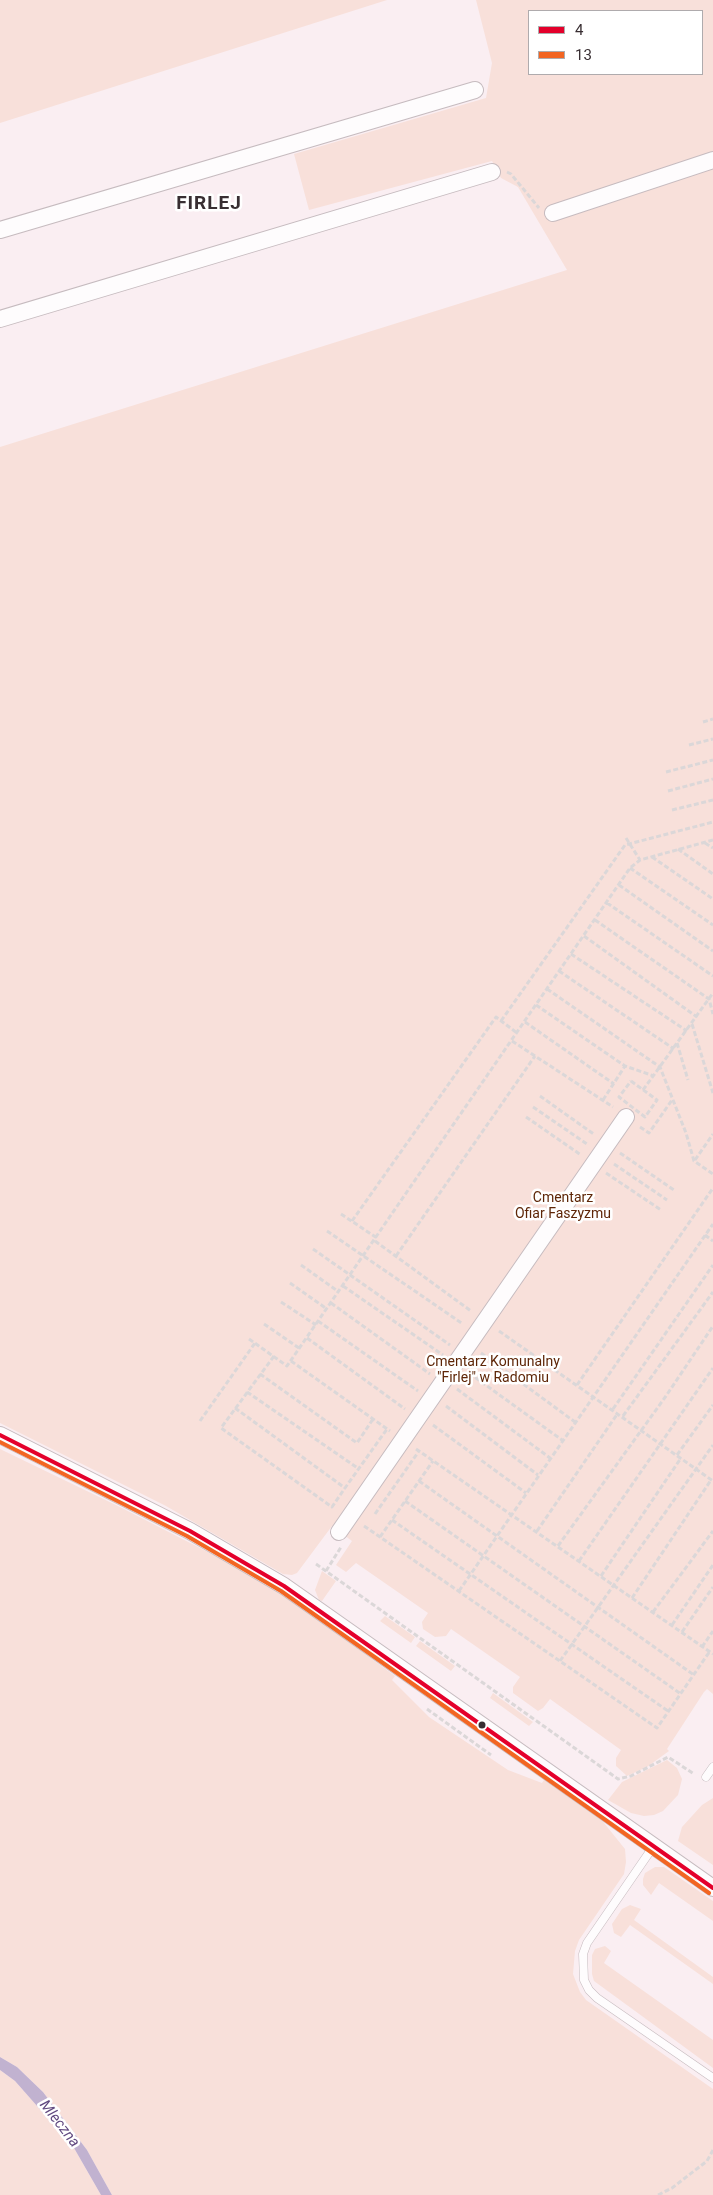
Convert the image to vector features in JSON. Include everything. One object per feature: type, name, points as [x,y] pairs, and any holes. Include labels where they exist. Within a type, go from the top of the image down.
[{"type":"street","points":[[0,230],[475,90]]},
{"type":"street","points":[[553,213],[713,160]]},
{"type":"street","points":[[0,319],[492,172]]},
{"type":"street","points":[[340,1532],[626,1117]]},
{"type":"street","points":[[0,1435],[190,1531],[284,1586],[713,1888]]},
{"type":"lane","points":[[706,1777],[713,1767]]},
{"type":"lane","points":[[654,1847],[586,1943],[583,1954],[584,1980],[588,1990],[597,1998],[713,2078]]},
{"type":"path","points":[[492,172],[505,171],[511,174],[542,212],[553,213]]},
{"type":"path","points":[[703,722],[713,720]]},
{"type":"path","points":[[689,746],[713,739]]},
{"type":"path","points":[[666,772],[713,760]]},
{"type":"path","points":[[668,791],[713,779]]},
{"type":"path","points":[[672,810],[713,800]]},
{"type":"path","points":[[501,1021],[625,845],[713,822]]},
{"type":"path","points":[[626,838],[640,860]]},
{"type":"path","points":[[249,1339],[287,1366],[376,1240],[630,868],[640,860],[651,856],[713,840]]},
{"type":"path","points":[[704,842],[713,848]]},
{"type":"path","points":[[678,849],[713,874]]},
{"type":"path","points":[[651,856],[713,899]]},
{"type":"path","points":[[630,868],[713,925]]},
{"type":"path","points":[[619,885],[713,950]]},
{"type":"path","points":[[606,902],[713,976]]},
{"type":"path","points":[[595,920],[709,999],[713,1014]]},
{"type":"path","points":[[584,936],[697,1017]]},
{"type":"path","points":[[571,954],[687,1031]]},
{"type":"path","points":[[559,971],[674,1049]]},
{"type":"path","points":[[547,989],[660,1067],[686,1133],[694,1161],[713,1174]]},
{"type":"path","points":[[643,1090],[713,993]]},
{"type":"path","points":[[536,1006],[625,1066],[654,1076]]},
{"type":"path","points":[[352,1221],[496,1017],[517,1033]]},
{"type":"path","points":[[525,1022],[614,1084]]},
{"type":"path","points":[[692,1023],[713,1093]]},
{"type":"path","points":[[512,1041],[603,1100],[648,1133],[673,1099]]},
{"type":"path","points":[[677,1043],[688,1080]]},
{"type":"path","points":[[396,1256],[535,1056]]},
{"type":"path","points":[[603,1100],[625,1066]]},
{"type":"path","points":[[614,1104],[630,1081],[657,1100],[645,1117],[619,1097]]},
{"type":"path","points":[[694,1161],[713,1134]]},
{"type":"path","points":[[707,1142],[713,1146]]},
{"type":"path","points":[[577,1385],[713,1188]]},
{"type":"path","points":[[342,1214],[396,1256],[473,1338]]},
{"type":"path","points":[[460,1591],[511,1514],[713,1224]]},
{"type":"path","points":[[327,1231],[473,1338],[575,1422]]},
{"type":"path","points":[[705,1235],[713,1241]]},
{"type":"path","points":[[314,1249],[351,1275],[473,1338],[577,1385],[712,1480],[632,1598]]},
{"type":"path","points":[[301,1265],[339,1292]]},
{"type":"path","points":[[613,1409],[713,1265]]},
{"type":"path","points":[[290,1283],[327,1309]]},
{"type":"path","points":[[623,1416],[713,1292]]},
{"type":"path","points":[[281,1302],[317,1323],[431,1398],[538,1475]]},
{"type":"path","points":[[331,1303],[550,1458]]},
{"type":"path","points":[[264,1324],[299,1348]]},
{"type":"path","points":[[558,1546],[642,1430],[713,1326]]},
{"type":"path","points":[[307,1338],[526,1493]]},
{"type":"path","points":[[200,1421],[255,1343]]},
{"type":"path","points":[[274,1356],[221,1428],[332,1507],[387,1429]]},
{"type":"path","points":[[291,1361],[402,1440],[537,1531],[711,1653],[657,1728],[359,1522]]},
{"type":"path","points":[[579,1561],[713,1368]]},
{"type":"path","points":[[260,1374],[357,1443],[373,1419]]},
{"type":"path","points":[[247,1392],[359,1469]]},
{"type":"path","points":[[677,1455],[713,1405]]},
{"type":"path","points":[[235,1408],[345,1488]]},
{"type":"path","points":[[537,1531],[618,1413]]},
{"type":"path","points":[[560,1661],[615,1586],[713,1445]]},
{"type":"path","points":[[365,1527],[419,1451]]},
{"type":"path","points":[[601,1576],[681,1458]]},
{"type":"path","points":[[380,1537],[433,1461]]},
{"type":"path","points":[[419,1481],[694,1675]]},
{"type":"path","points":[[405,1501],[681,1694]]},
{"type":"path","points":[[392,1520],[668,1711]]},
{"type":"path","points":[[653,1612],[713,1531]]},
{"type":"path","points":[[316,1564],[618,1779],[631,1776],[668,1757],[696,1775]]},
{"type":"path","points":[[672,1625],[713,1565]]},
{"type":"path","points":[[682,1632],[713,1588]]},
{"type":"path","points":[[702,1647],[713,1631]]},
{"type":"path","points":[[658,2195],[672,2188],[707,2161],[713,2150]]},
{"type":"green space","points":[[0,0],[387,0],[0,123]]},
{"type":"green space","points":[[476,0],[713,0],[713,1694],[707,1689],[704,1692],[667,1749],[669,1751],[647,1767],[627,1776],[616,1766],[616,1758],[621,1750],[550,1699],[538,1711],[513,1693],[513,1687],[520,1677],[451,1629],[446,1636],[435,1637],[423,1629],[422,1622],[428,1613],[356,1563],[346,1572],[336,1565],[352,1541],[332,1526],[297,1573],[292,1575],[283,1574],[166,1506],[0,1423],[0,447],[567,270],[518,187],[501,178],[492,161],[309,210],[294,154],[486,98],[492,63]]},
{"type":"green space","points":[[0,1449],[120,1507],[243,1570],[282,1593],[395,1676],[392,1680],[429,1717],[508,1770],[542,1783],[544,1780],[600,1818],[625,1849],[626,1862],[624,1874],[579,1940],[575,1951],[573,1974],[580,1992],[586,2000],[713,2089],[713,2195],[112,2195],[87,2150],[43,2092],[17,2067],[0,2057]]},
{"type":"green space","points":[[322,1571],[336,1581],[322,1601],[319,1600],[315,1590]]},
{"type":"green space","points":[[385,1616],[415,1637],[411,1643],[380,1621]]},
{"type":"green space","points":[[420,1641],[455,1666],[451,1671],[416,1646]]},
{"type":"green space","points":[[493,1693],[533,1722],[529,1726],[490,1698]]},
{"type":"green space","points":[[667,1760],[677,1768],[682,1779],[678,1795],[663,1811],[654,1815],[644,1816],[631,1813],[608,1800],[622,1782]]},
{"type":"green space","points":[[713,1798],[713,1865],[678,1841],[682,1827],[702,1805]]},
{"type":"green space","points":[[655,1867],[664,1867],[713,1901],[713,1921],[659,1883],[651,1895],[643,1885],[643,1879],[645,1873]]},
{"type":"green space","points":[[630,1905],[641,1909],[634,1920],[713,1977],[713,1984],[630,1925],[621,1937],[614,1933],[612,1924],[622,1909]]},
{"type":"green space","points":[[605,1946],[611,1951],[604,1963],[713,2040],[713,2068],[594,1981],[592,1955],[595,1949]]},
{"type":"green space","points":[[0,2070],[15,2081],[74,2148],[101,2195],[0,2195]]},
{"type":"water","name":"Mleczna","points":[[0,2057],[17,2067],[43,2092],[87,2150],[112,2195],[101,2195],[74,2148],[15,2081],[0,2070]]},
{"type":"transit line","name":"4","points":[[0,1435],[190,1531],[284,1586],[713,1888]]},
{"type":"transit line","name":"13","points":[[0,1442],[187,1536],[281,1591],[709,1893]]},
{"type":"district","name":"FIRLEJ","points":[[209,204]]},
{"type":"park label","name":"Cmentarz Ofiar Faszyzmu","points":[[563,1206]]},
{"type":"park label","name":"Cmentarz Komunalny \"Firlej\" w Radomiu","points":[[493,1370]]}]
